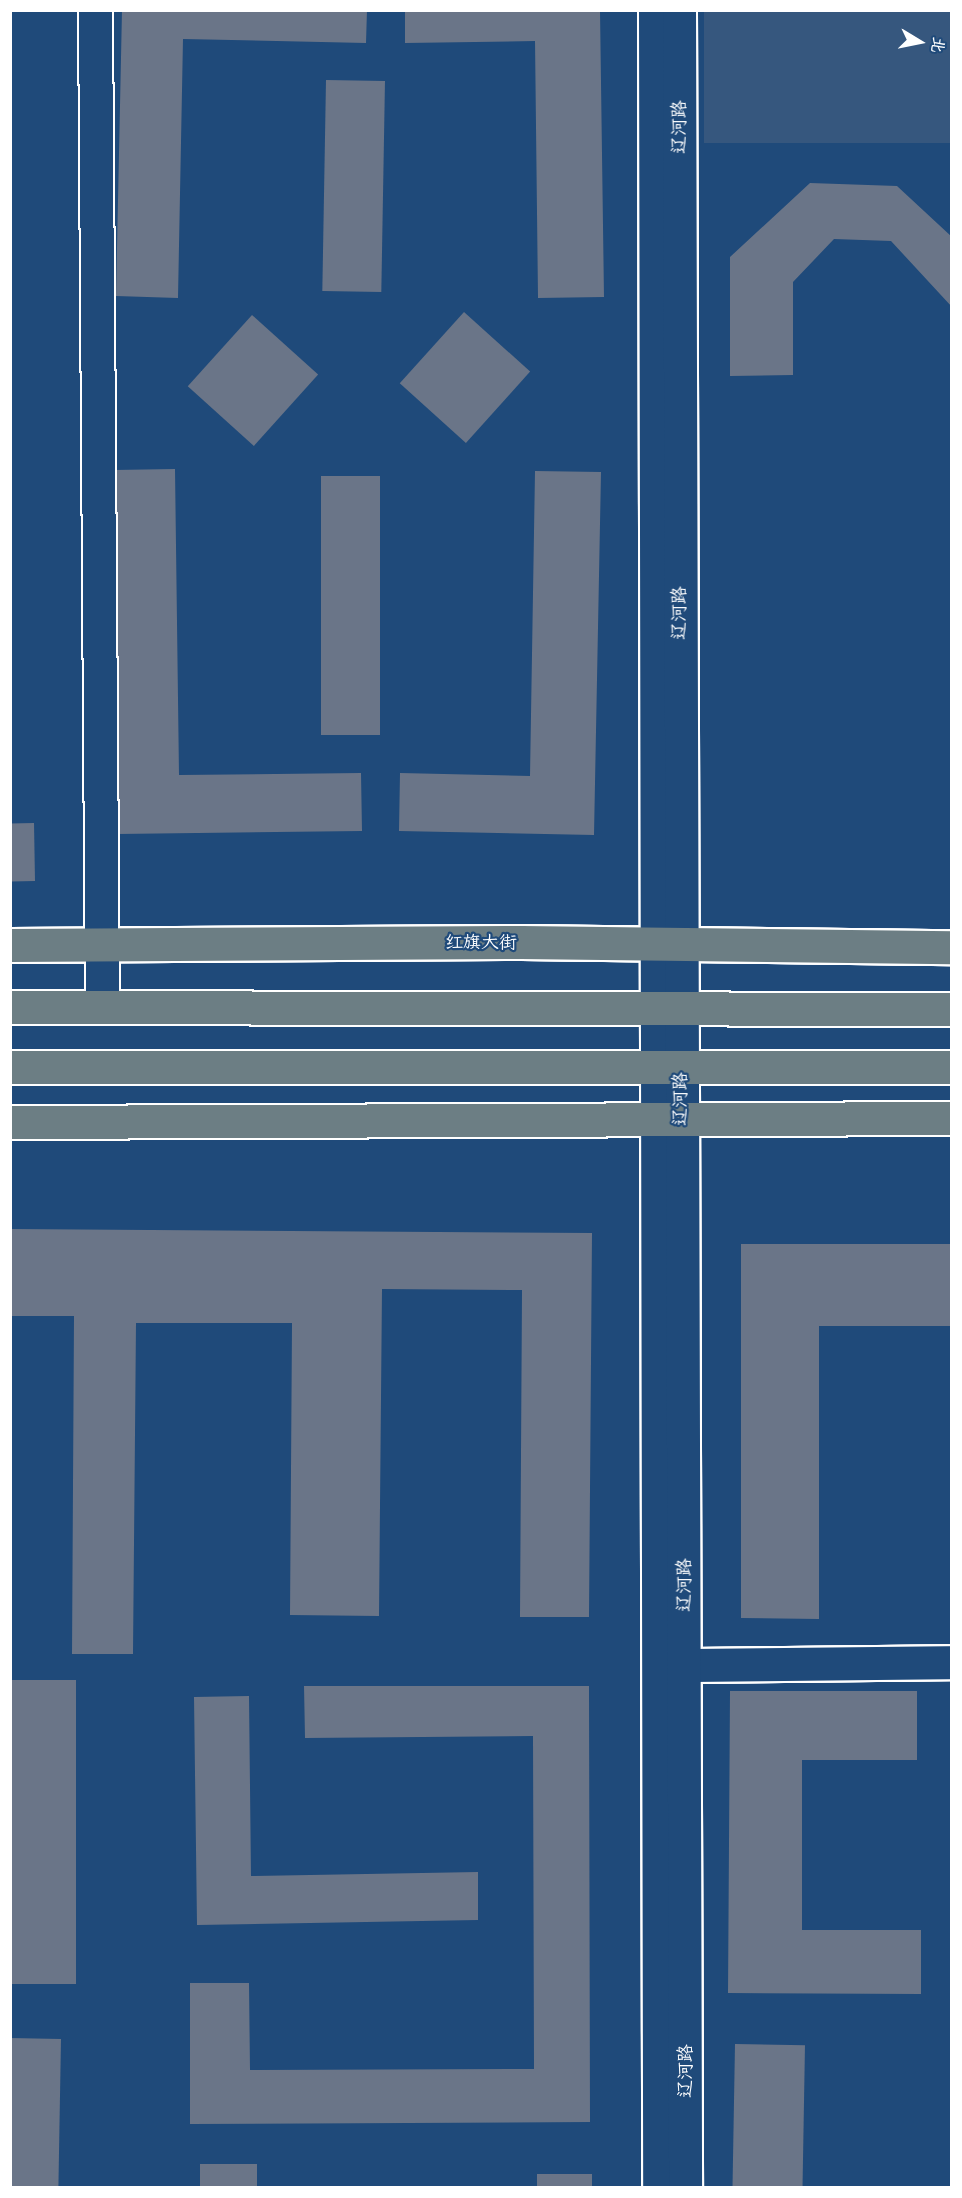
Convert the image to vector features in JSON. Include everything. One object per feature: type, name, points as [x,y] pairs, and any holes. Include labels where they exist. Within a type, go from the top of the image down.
[{"type":"main road","points":[[95,10],[102,1006]]},
{"type":"main road","name":"辽河路","points":[[655,10],[668,944]]},
{"type":"main road","name":"辽河路","points":[[659,2187],[667,1008],[679,10]]},
{"type":"main road","name":"红旗大街","points":[[10,945],[668,944],[951,947]]},
{"type":"main road","points":[[10,1007],[951,1009]]},
{"type":"main road","points":[[10,1067],[668,1069],[951,1067]]},
{"type":"main road","points":[[10,1122],[668,1118],[951,1119]]},
{"type":"main road","name":"辽河路","points":[[668,1118],[685,1665],[685,2187]]},
{"type":"main road","points":[[685,1665],[951,1662]]},
{"type":"shaded area","points":[[704,11],[951,11],[951,143],[704,143]]},
{"type":"building","points":[[122,10],[367,10],[366,43],[183,39],[178,298],[116,296]]},
{"type":"building","points":[[405,10],[600,10],[604,297],[538,298],[535,41],[405,43]]},
{"type":"building","points":[[326,80],[385,81],[381,292],[322,291]]},
{"type":"building","points":[[810,183],[897,186],[952,237],[952,307],[891,241],[834,239],[793,282],[793,375],[730,376],[730,257]]},
{"type":"building","points":[[464,312],[530,372],[466,443],[400,383]]},
{"type":"building","points":[[252,315],[318,375],[254,446],[188,386]]},
{"type":"building","points":[[175,469],[179,775],[361,773],[362,831],[118,834],[114,470]]},
{"type":"building","points":[[535,471],[601,472],[594,835],[399,831],[400,773],[530,776]]},
{"type":"building","points":[[321,476],[380,476],[380,735],[321,735]]},
{"type":"building","points":[[10,823],[34,823],[35,881],[11,881]]},
{"type":"building","points":[[10,1229],[592,1233],[589,1617],[520,1617],[522,1290],[382,1289],[379,1616],[290,1615],[292,1323],[136,1323],[133,1654],[72,1654],[74,1316],[10,1316]]},
{"type":"building","points":[[741,1244],[952,1244],[952,1326],[819,1326],[819,1619],[741,1618]]},
{"type":"building","points":[[10,1680],[76,1680],[76,1984],[10,1984]]},
{"type":"building","points":[[304,1686],[589,1686],[590,2122],[190,2124],[190,1983],[249,1983],[250,2070],[534,2069],[533,1736],[305,1738]]},
{"type":"building","points":[[730,1691],[917,1691],[917,1760],[802,1760],[802,1930],[921,1930],[921,1994],[728,1993]]},
{"type":"building","points":[[249,1696],[251,1876],[478,1872],[478,1920],[197,1925],[194,1697]]},
{"type":"building","points":[[10,2038],[61,2039],[58,2188],[10,2188]]},
{"type":"building","points":[[735,2044],[805,2045],[802,2188],[732,2188]]},
{"type":"building","points":[[200,2164],[257,2164],[257,2188],[200,2188]]},
{"type":"building","points":[[537,2174],[592,2174],[592,2188],[537,2188]]}]
